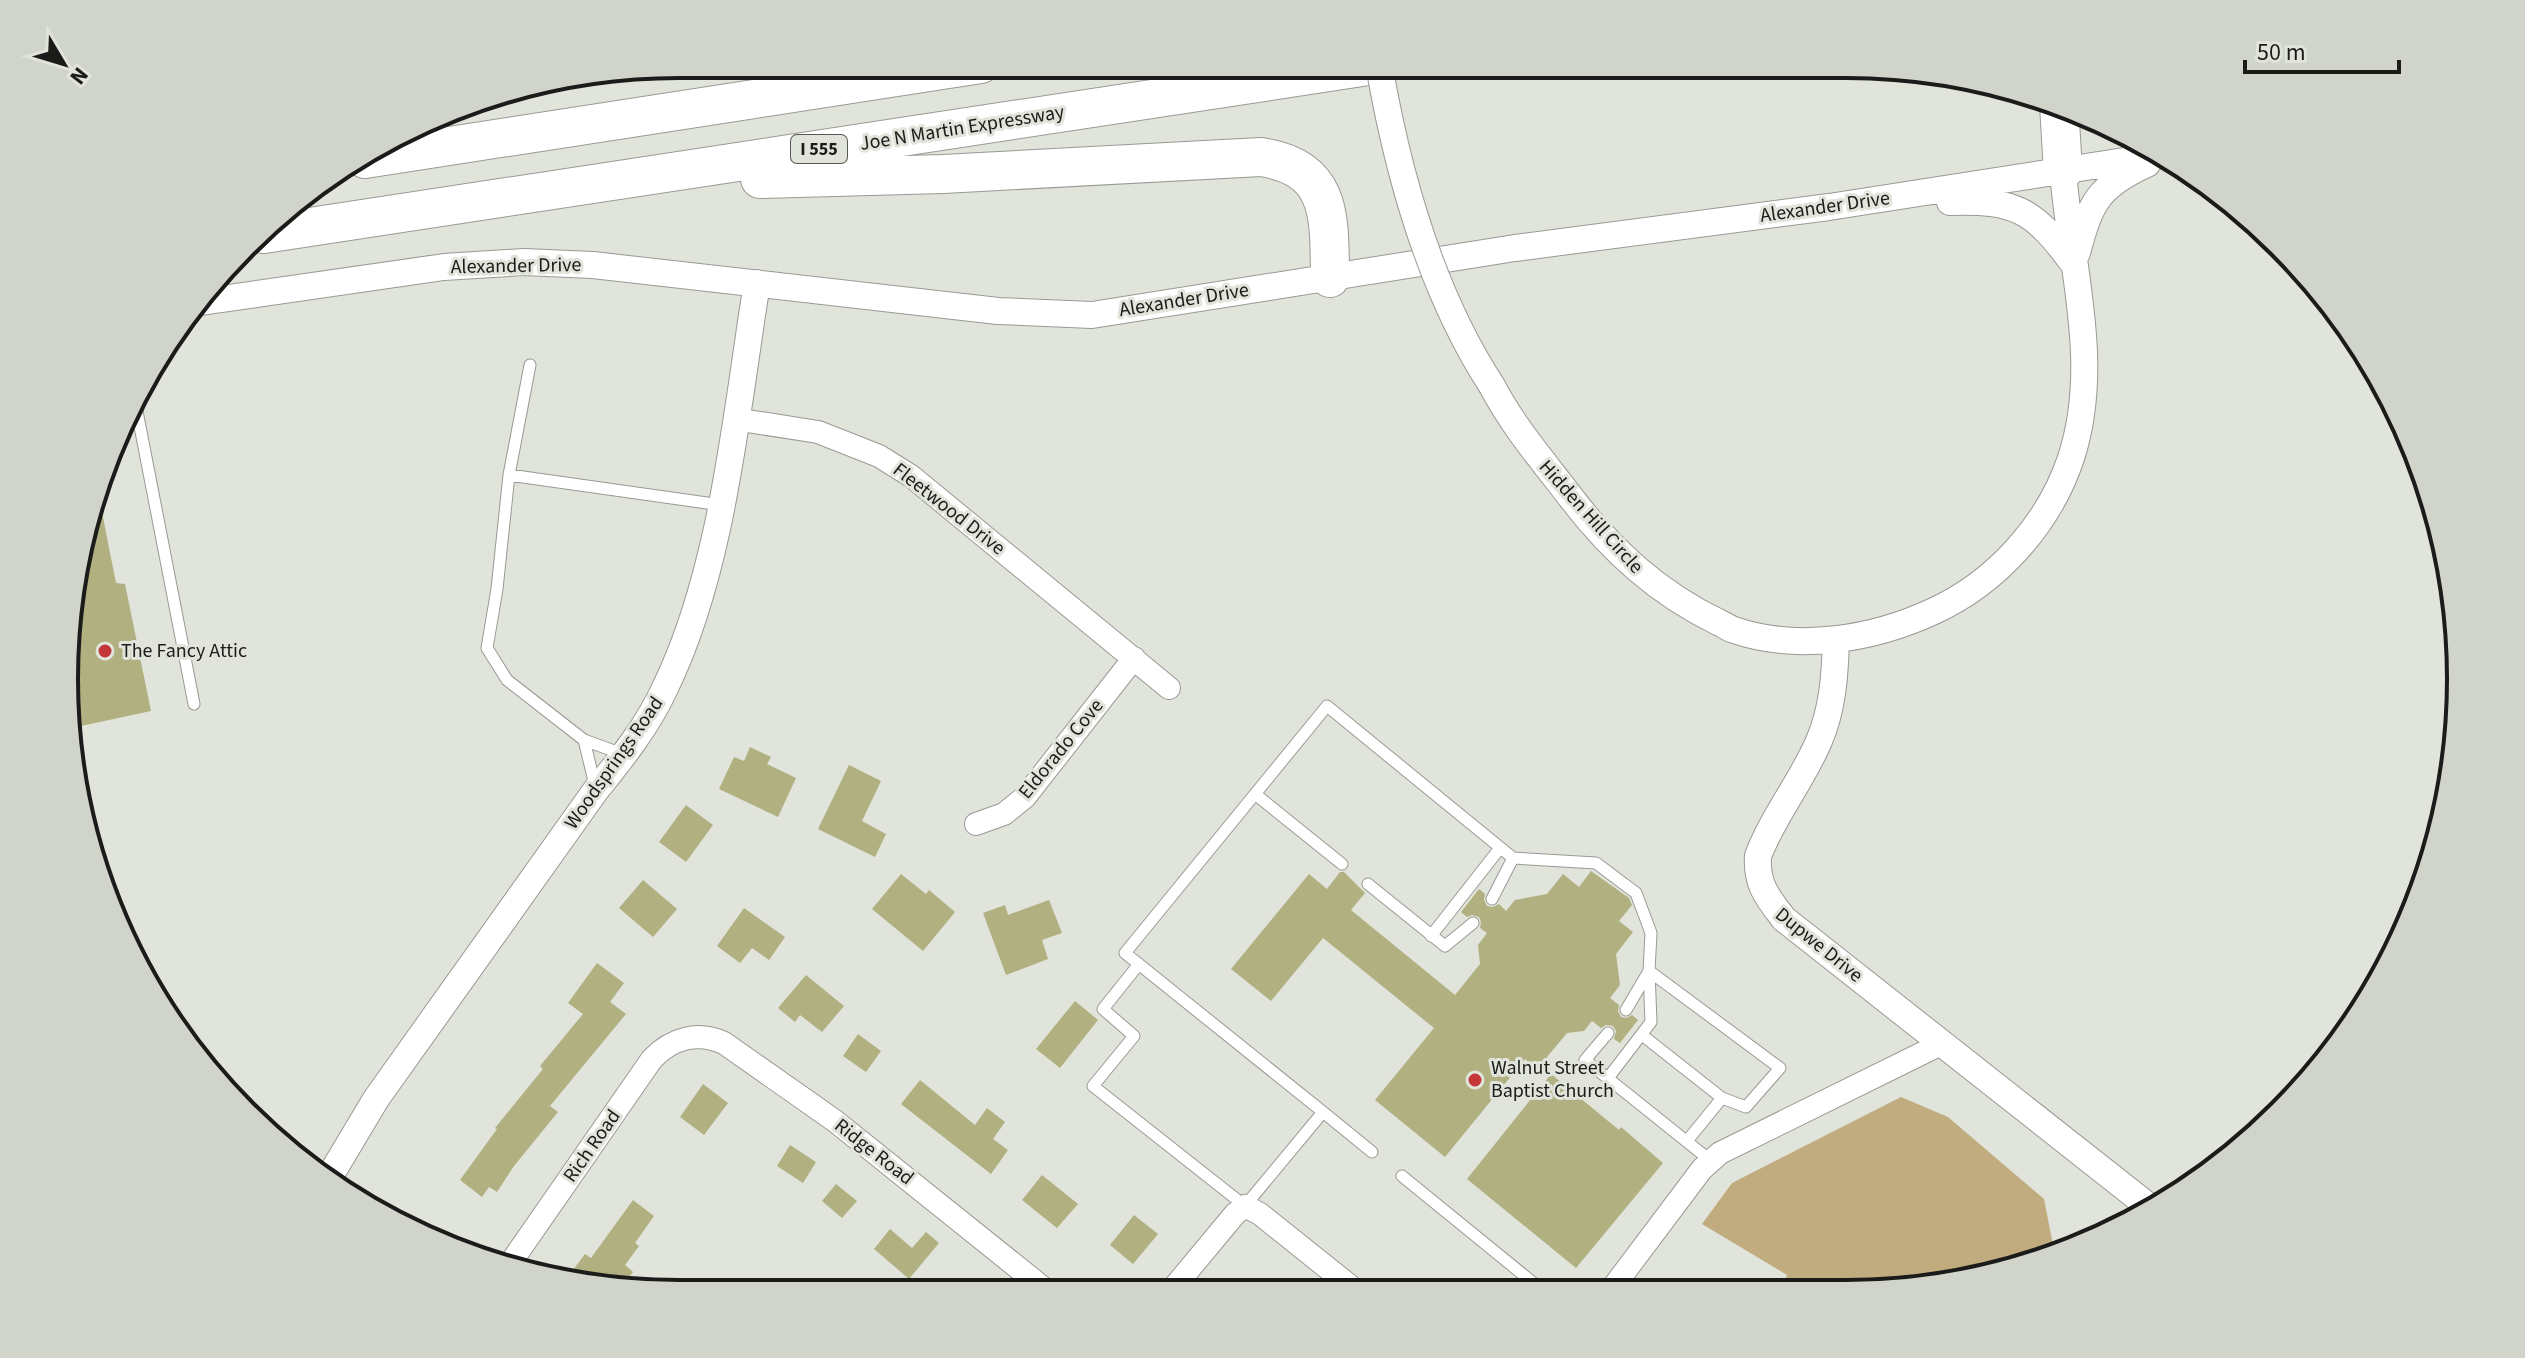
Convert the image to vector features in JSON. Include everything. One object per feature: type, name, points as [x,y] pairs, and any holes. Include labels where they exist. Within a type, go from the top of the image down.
[{"type":"highway","points":[[383,156],[890,78]]},
{"type":"highway","name":"Joe N Martin Expressway","points":[[278,232],[1291,78]]},
{"type":"highway","points":[[2060,118],[2063,171]]},
{"type":"highway","points":[[566,187],[943,174],[1261,157],[1296,166],[1321,196],[1329,221],[1330,278]]},
{"type":"street","name":"Hidden Hill Circle","points":[[1380,78],[1390,129],[1422,240],[1459,328],[1535,455],[1580,511],[1620,555],[1650,582],[1733,630],[1778,639],[1836,639],[1881,631],[1917,619],[1961,597],[1992,573],[2020,546],[2042,518],[2071,458],[2084,395],[2083,314],[2063,171]]},
{"type":"street","name":"Alexander Drive","points":[[213,300],[444,267],[524,262],[593,265],[998,311],[1092,315],[1515,248],[1829,207],[2145,159]]},
{"type":"street","points":[[2074,264],[2083,226],[2101,194],[2130,172],[2151,162]]},
{"type":"street","points":[[1829,207],[1993,201],[2016,209],[2047,230],[2074,264]]},
{"type":"street","name":"Woodsprings Road","points":[[333,1171],[376,1099],[596,790],[625,755],[664,690],[687,636],[721,505],[757,283]]},
{"type":"street","name":"Fleetwood Drive","points":[[735,419],[818,432],[879,456],[911,476],[1169,688]]},
{"type":"street","name":"Dupwe Drive","points":[[1836,639],[1833,697],[1825,724],[1758,856],[1757,872],[1769,902],[1784,919],[2142,1201]]},
{"type":"street","name":"Eldorado Cove","points":[[976,824],[1004,814],[1025,797],[1134,658]]},
{"type":"street","name":"Ridge Road","points":[[688,1038],[703,1036],[717,1039],[749,1060],[835,1121],[1033,1280]]},
{"type":"street","name":"Rich Road","points":[[514,1257],[652,1059],[672,1042],[688,1038]]},
{"type":"street","points":[[1619,1280],[1702,1169],[1729,1147],[1943,1043]]},
{"type":"street","points":[[1180,1280],[1245,1206],[1260,1214],[1342,1280]]},
{"type":"lane","points":[[530,365],[509,475],[497,589],[487,648],[507,680],[584,740],[625,755]]},
{"type":"lane","points":[[138,417],[194,704]]},
{"type":"lane","points":[[509,475],[721,505]]},
{"type":"lane","points":[[1372,1152],[1125,953],[1327,706],[1513,858],[1596,863],[1636,893],[1651,933],[1651,1022],[1608,1078]]},
{"type":"lane","points":[[584,740],[596,790]]},
{"type":"lane","points":[[1255,794],[1342,864]]},
{"type":"lane","points":[[1431,936],[1500,848]]},
{"type":"lane","points":[[1492,899],[1513,858]]},
{"type":"lane","points":[[1368,884],[1445,946],[1473,923]]},
{"type":"lane","points":[[1139,964],[1103,1009],[1134,1036],[1093,1086],[1245,1206],[1323,1112]]},
{"type":"lane","points":[[1626,1010],[1649,971]]},
{"type":"lane","points":[[1642,1035],[1722,1098],[1746,1107],[1780,1068],[1649,971]]},
{"type":"lane","points":[[1608,1033],[1585,1060],[1711,1161]]},
{"type":"lane","points":[[1687,1141],[1722,1098]]},
{"type":"lane","points":[[1402,1176],[1530,1280]]},
{"type":"shaded area","points":[[1901,1097],[1948,1117],[2044,1199],[2053,1243],[2002,1260],[1924,1275],[1885,1279],[1785,1280],[1787,1275],[1702,1224],[1732,1183]]},
{"type":"building","name":"The Fancy Attic","points":[[102,511],[116,583],[125,584],[151,711],[80,726],[79,640],[83,601]]},
{"type":"building","points":[[750,747],[771,757],[767,764],[796,778],[778,817],[719,789],[734,757],[744,761]]},
{"type":"building","points":[[849,765],[881,781],[862,821],[886,834],[875,857],[818,829]]},
{"type":"building","points":[[686,805],[713,825],[686,862],[659,842]]},
{"type":"building","name":"Walnut Street Baptist Church","points":[[1591,871],[1629,898],[1632,905],[1619,921],[1633,932],[1616,954],[1620,985],[1610,998],[1619,1005],[1621,1017],[1632,1015],[1638,1020],[1620,1043],[1614,1039],[1616,1031],[1613,1026],[1601,1028],[1592,1021],[1584,1031],[1567,1033],[1537,1069],[1525,1059],[1445,1157],[1375,1100],[1434,1028],[1323,938],[1271,1001],[1231,969],[1309,874],[1327,889],[1340,872],[1344,872],[1365,893],[1351,910],[1455,995],[1480,964],[1478,945],[1487,933],[1480,928],[1479,917],[1467,917],[1461,912],[1479,889],[1485,894],[1487,906],[1499,904],[1506,911],[1515,900],[1547,894],[1563,874],[1579,887]]},
{"type":"building","points":[[901,874],[926,894],[929,890],[955,912],[923,951],[872,909]]},
{"type":"building","points":[[643,880],[677,909],[653,937],[619,908]]},
{"type":"building","points":[[1049,900],[1062,933],[1042,940],[1048,959],[1006,975],[983,913],[1005,905],[1008,915]]},
{"type":"building","points":[[744,908],[785,937],[769,960],[752,948],[740,963],[717,946]]},
{"type":"building","points":[[597,963],[624,983],[610,1002],[626,1014],[550,1106],[558,1112],[497,1192],[489,1187],[482,1197],[460,1180],[495,1128],[543,1069],[540,1066],[583,1014],[568,1003]]},
{"type":"building","points":[[806,975],[844,1006],[822,1032],[800,1015],[795,1022],[778,1008]]},
{"type":"building","points":[[1075,1001],[1098,1020],[1060,1068],[1036,1049]]},
{"type":"building","points":[[858,1034],[881,1051],[866,1072],[843,1056]]},
{"type":"building","points":[[1551,1074],[1663,1163],[1576,1268],[1467,1179]]},
{"type":"building","points":[[920,1080],[975,1125],[987,1108],[1005,1122],[993,1139],[1008,1150],[991,1174],[901,1104]]},
{"type":"building","points":[[703,1084],[728,1103],[704,1135],[680,1117]]},
{"type":"building","points":[[790,1145],[816,1162],[803,1183],[777,1166]]},
{"type":"building","points":[[1042,1175],[1078,1204],[1057,1228],[1022,1200]]},
{"type":"building","points":[[836,1184],[857,1201],[842,1218],[822,1201]]},
{"type":"building","points":[[633,1200],[654,1216],[635,1243],[639,1246],[625,1265],[633,1272],[629,1278],[573,1270],[585,1254],[591,1258]]},
{"type":"building","points":[[1134,1215],[1158,1234],[1133,1264],[1110,1245]]},
{"type":"building","points":[[890,1229],[912,1248],[926,1232],[939,1243],[909,1279],[874,1249]]},
{"type":"place","name":"The Fancy Attic","points":[[105,651]]},
{"type":"place","name":"Walnut Street Baptist Church","points":[[1475,1080]]}]
